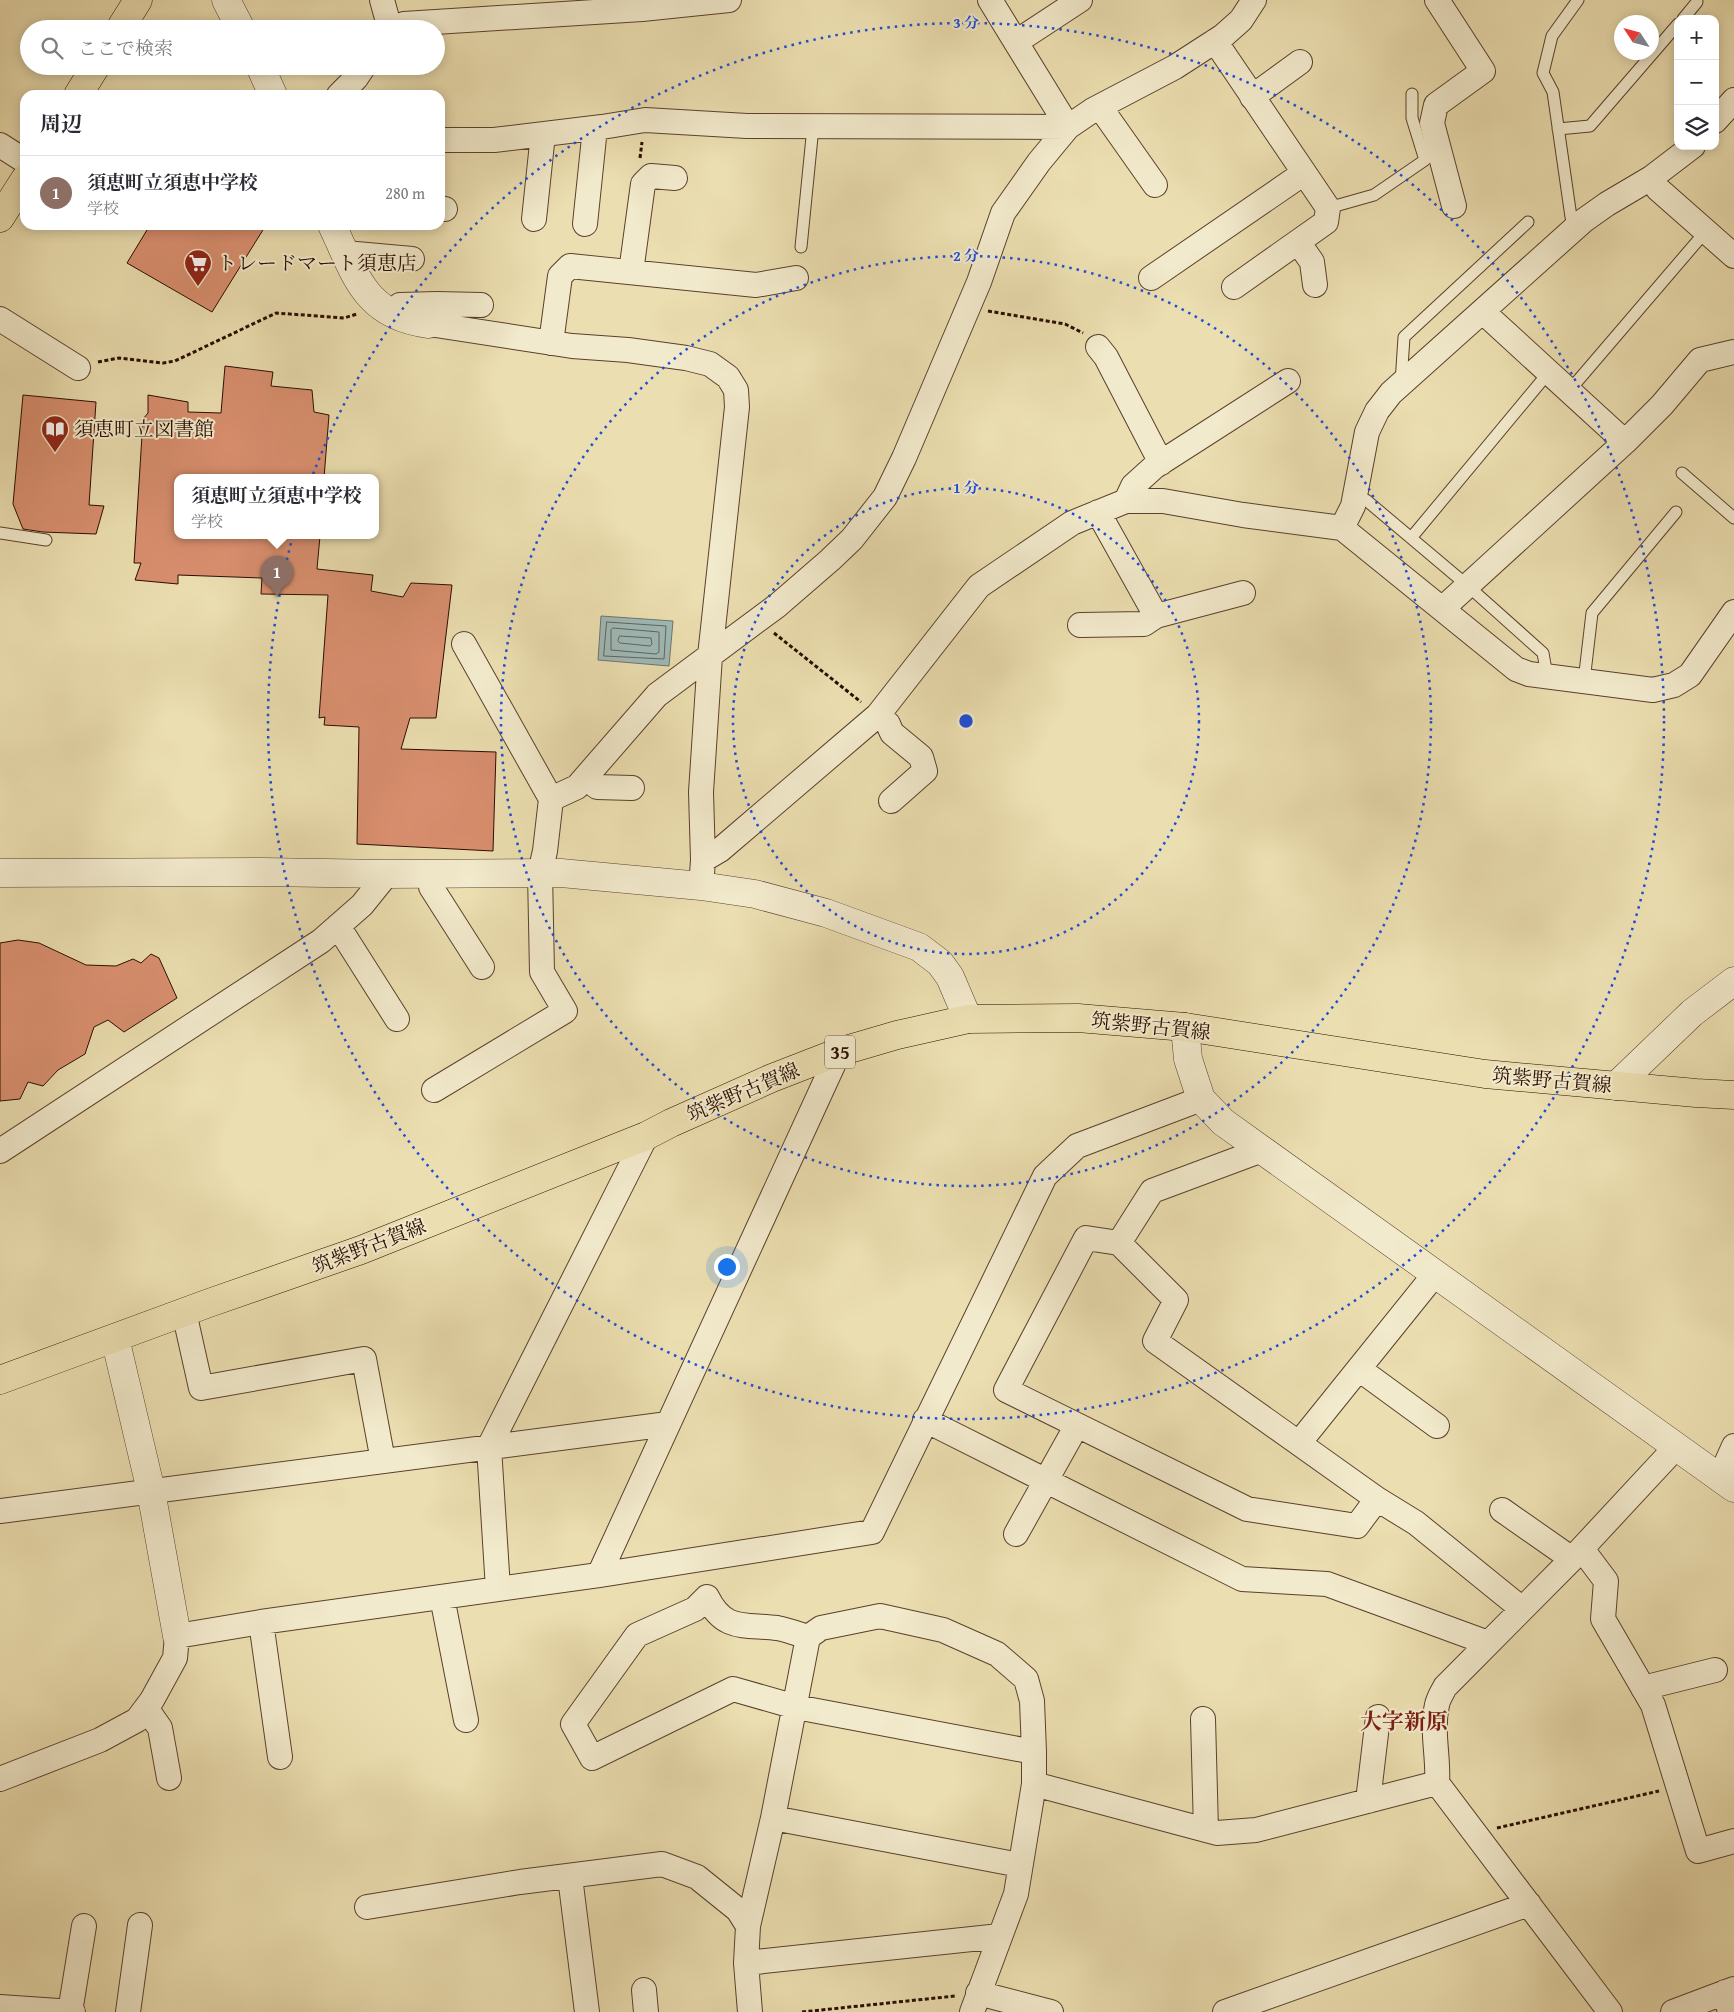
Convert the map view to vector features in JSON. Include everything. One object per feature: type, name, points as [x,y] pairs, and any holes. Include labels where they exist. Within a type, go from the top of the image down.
[{"type":"main road","points":[[126,20],[138,0]]},
{"type":"main road","points":[[81,90],[90,75]]},
{"type":"main road","points":[[0,218],[20,187]]},
{"type":"main road","name":"筑紫野古賀線","points":[[0,1380],[184,1312],[361,1250],[646,1136],[763,1082],[838,1052],[897,1035],[968,1019],[1078,1018],[1185,1027],[1485,1074],[1734,1095]]},
{"type":"street","points":[[226,0],[236,20]]},
{"type":"street","points":[[382,0],[388,20]]},
{"type":"street","points":[[445,21],[642,9],[729,0]]},
{"type":"street","points":[[990,0],[1068,127]]},
{"type":"street","points":[[1016,42],[1080,0]]},
{"type":"street","points":[[551,799],[577,786],[657,695],[757,620],[841,550],[885,497],[968,307],[1003,213],[1039,162],[1068,127],[1100,107],[1175,67],[1215,42],[1241,20],[1254,0]]},
{"type":"street","points":[[1436,0],[1483,70],[1436,105],[1432,123],[1454,206]]},
{"type":"street","points":[[1215,42],[1328,208],[1326,222],[1234,287]]},
{"type":"street","points":[[1252,97],[1300,62]]},
{"type":"street","points":[[264,75],[271,90]]},
{"type":"street","points":[[344,90],[358,75]]},
{"type":"street","points":[[1719,117],[1734,100]]},
{"type":"street","points":[[1100,107],[1154,185]]},
{"type":"street","points":[[445,140],[494,140],[645,120],[748,126],[1068,127]]},
{"type":"street","points":[[585,224],[594,128]]},
{"type":"street","points":[[534,219],[543,134]]},
{"type":"street","points":[[0,146],[20,158]]},
{"type":"street","points":[[1342,528],[1353,506],[1367,432],[1377,411],[1401,385],[1575,229],[1606,204],[1651,178],[1688,150]]},
{"type":"street","points":[[1151,278],[1304,173]]},
{"type":"street","points":[[631,272],[643,184],[652,176],[675,178]]},
{"type":"street","points":[[1651,178],[1658,189],[1734,256]]},
{"type":"street","points":[[334,230],[354,274],[366,292],[384,308],[409,322],[552,343],[666,356],[710,364],[728,376],[736,390],[737,407],[710,656],[701,792],[702,873]]},
{"type":"street","points":[[1298,242],[1312,262],[1315,285]]},
{"type":"street","points":[[345,253],[412,259]]},
{"type":"street","points":[[552,343],[560,276],[570,266],[756,285],[796,278]]},
{"type":"street","points":[[384,308],[400,305],[481,305]]},
{"type":"street","points":[[1483,312],[1625,442]]},
{"type":"street","points":[[0,319],[78,368]]},
{"type":"street","points":[[1098,347],[1106,357],[1161,463]]},
{"type":"street","points":[[1442,609],[1625,442],[1662,405],[1700,360],[1734,352]]},
{"type":"street","points":[[1126,501],[1133,486],[1161,463],[1288,382]]},
{"type":"street","points":[[702,873],[720,850],[878,715],[978,586],[1072,523],[1126,501],[1163,501],[1243,516],[1342,528],[1516,669],[1529,674],[1653,690],[1674,685],[1690,675],[1734,614]]},
{"type":"street","points":[[1098,512],[1156,616]]},
{"type":"street","points":[[1080,625],[1144,624],[1156,616],[1243,594]]},
{"type":"street","points":[[434,1090],[565,1012],[542,972],[540,873],[545,851],[551,799],[464,644]]},
{"type":"street","points":[[878,715],[888,724],[892,733],[921,757],[925,771],[891,801]]},
{"type":"street","points":[[586,777],[597,787],[632,788]]},
{"type":"street","points":[[0,873],[702,873],[755,894],[817,911],[918,947],[940,963],[950,977],[968,1019]]},
{"type":"street","points":[[430,873],[431,887],[482,967]]},
{"type":"street","points":[[0,1151],[321,941],[362,906],[387,874]]},
{"type":"street","points":[[338,926],[397,1019]]},
{"type":"street","points":[[1616,1086],[1692,1013],[1734,981]]},
{"type":"street","points":[[1185,1027],[1188,1059],[1201,1099],[1223,1122],[1727,1482],[1734,1446]]},
{"type":"street","points":[[599,1575],[838,1052]]},
{"type":"street","points":[[177,1636],[261,1622],[599,1575],[872,1532],[1045,1176],[1077,1146],[1201,1099]]},
{"type":"street","points":[[498,1589],[488,1447],[646,1136]]},
{"type":"street","points":[[1119,1243],[1152,1191],[1254,1153]]},
{"type":"street","points":[[1377,1499],[1357,1526],[1247,1509],[1006,1390],[1086,1238],[1119,1243],[1176,1300],[1155,1342],[1377,1499],[1416,1523],[1522,1609]]},
{"type":"street","points":[[1299,1443],[1435,1274]]},
{"type":"street","points":[[184,1312],[201,1388],[364,1359],[383,1461]]},
{"type":"street","points":[[0,1779],[100,1740],[136,1720],[146,1708],[175,1658],[177,1636],[151,1491],[115,1338]]},
{"type":"street","points":[[1359,1369],[1437,1426]]},
{"type":"street","points":[[925,1420],[1242,1580],[1327,1584],[1488,1643]]},
{"type":"street","points":[[0,1511],[668,1424]]},
{"type":"street","points":[[1016,1534],[1077,1425]]},
{"type":"street","points":[[1610,2012],[1437,1783],[1438,1768],[1435,1743],[1437,1704],[1445,1687],[1577,1554],[1677,1446]]},
{"type":"street","points":[[1502,1510],[1577,1554],[1606,1581],[1603,1620],[1653,1705],[1698,1851],[1734,1841]]},
{"type":"street","points":[[698,1559],[707,1597],[713,1610],[733,1625],[779,1628],[808,1637]]},
{"type":"street","points":[[442,1597],[466,1720]]},
{"type":"street","points":[[707,1597],[695,1609],[636,1635],[573,1724],[592,1758],[733,1689],[796,1707],[1034,1752]]},
{"type":"street","points":[[750,2012],[746,1963],[748,1926],[773,1818],[796,1707],[808,1637],[821,1628],[880,1616],[943,1630],[997,1654],[1026,1679],[1032,1701],[1034,1784],[1016,1894],[975,2003],[1051,2012]]},
{"type":"street","points":[[261,1622],[280,1757]]},
{"type":"street","points":[[1643,1688],[1715,1670]]},
{"type":"street","points":[[146,1708],[160,1728],[169,1778]]},
{"type":"street","points":[[1368,1801],[1378,1718]]},
{"type":"street","points":[[1203,1719],[1206,1830]]},
{"type":"street","points":[[1034,1784],[1217,1833],[1256,1830],[1437,1783]]},
{"type":"street","points":[[773,1818],[1020,1866]]},
{"type":"street","points":[[367,1907],[520,1882],[662,1864],[697,1877],[738,1910],[748,1926]]},
{"type":"street","points":[[570,1877],[587,2012]]},
{"type":"street","points":[[1225,2012],[1529,1904]]},
{"type":"street","points":[[128,2012],[140,1925]]},
{"type":"street","points":[[0,2007],[71,2012],[84,1926]]},
{"type":"street","points":[[746,1963],[1000,1936]]},
{"type":"street","points":[[1673,2012],[1730,1998]]},
{"type":"lane","points":[[1575,229],[1571,217],[1553,92],[1543,73],[1552,36],[1578,0]]},
{"type":"lane","points":[[1686,15],[1697,2]]},
{"type":"lane","points":[[1558,129],[1590,126],[1674,29]]},
{"type":"lane","points":[[1328,208],[1374,195],[1425,160],[1412,118],[1412,94]]},
{"type":"lane","points":[[801,247],[813,127]]},
{"type":"lane","points":[[1401,385],[1404,336],[1528,222]]},
{"type":"lane","points":[[1569,391],[1706,231]]},
{"type":"lane","points":[[1411,538],[1549,372]]},
{"type":"lane","points":[[1682,473],[1734,518]]},
{"type":"lane","points":[[1355,497],[1366,500],[1468,586],[1543,653],[1548,676]]},
{"type":"lane","points":[[1584,681],[1592,614],[1676,512]]},
{"type":"lane","points":[[0,533],[46,540]]},
{"type":"path","points":[[643,184],[639,163],[645,120]]},
{"type":"path","points":[[968,307],[1065,324],[1086,334],[1098,347]]},
{"type":"path","points":[[78,368],[119,358],[163,363],[175,361],[276,313],[344,318],[384,308]]},
{"type":"path","points":[[757,620],[878,715]]},
{"type":"path","points":[[1475,1834],[1678,1787]]},
{"type":"path","points":[[802,2012],[975,2003]]},
{"type":"water","points":[[601,616],[673,621],[669,666],[598,660]]},
{"type":"building","name":"トレードマート須恵店","points":[[147,230],[263,230],[212,312],[127,263]]},
{"type":"building","points":[[225,366],[273,372],[271,386],[312,390],[314,412],[329,415],[324,474],[174,474],[174,539],[320,539],[317,569],[373,575],[371,591],[403,597],[411,583],[452,585],[436,718],[410,718],[401,749],[496,752],[493,851],[357,844],[359,727],[324,725],[325,717],[319,718],[328,595],[261,594],[262,578],[178,575],[178,584],[135,580],[141,563],[134,563],[143,419],[148,413],[148,395],[188,402],[188,412],[221,413]]},
{"type":"building","name":"須恵町立図書館","points":[[23,395],[96,402],[89,505],[104,506],[96,534],[43,532],[23,529],[13,504]]},
{"type":"building","points":[[18,940],[39,943],[86,965],[116,966],[133,959],[141,963],[151,954],[159,958],[177,998],[124,1032],[108,1020],[94,1027],[85,1054],[58,1070],[43,1086],[28,1082],[20,1099],[0,1101],[0,943]]},
{"type":"place","name":"トレードマート須恵店","points":[[198,287]]},
{"type":"place","name":"須恵町立図書館","points":[[55,453]]},
{"type":"place","name":"須恵町立須恵中学校","points":[[277,597]]},
{"type":"district","name":"大字新原","points":[[1404,1721]]}]
